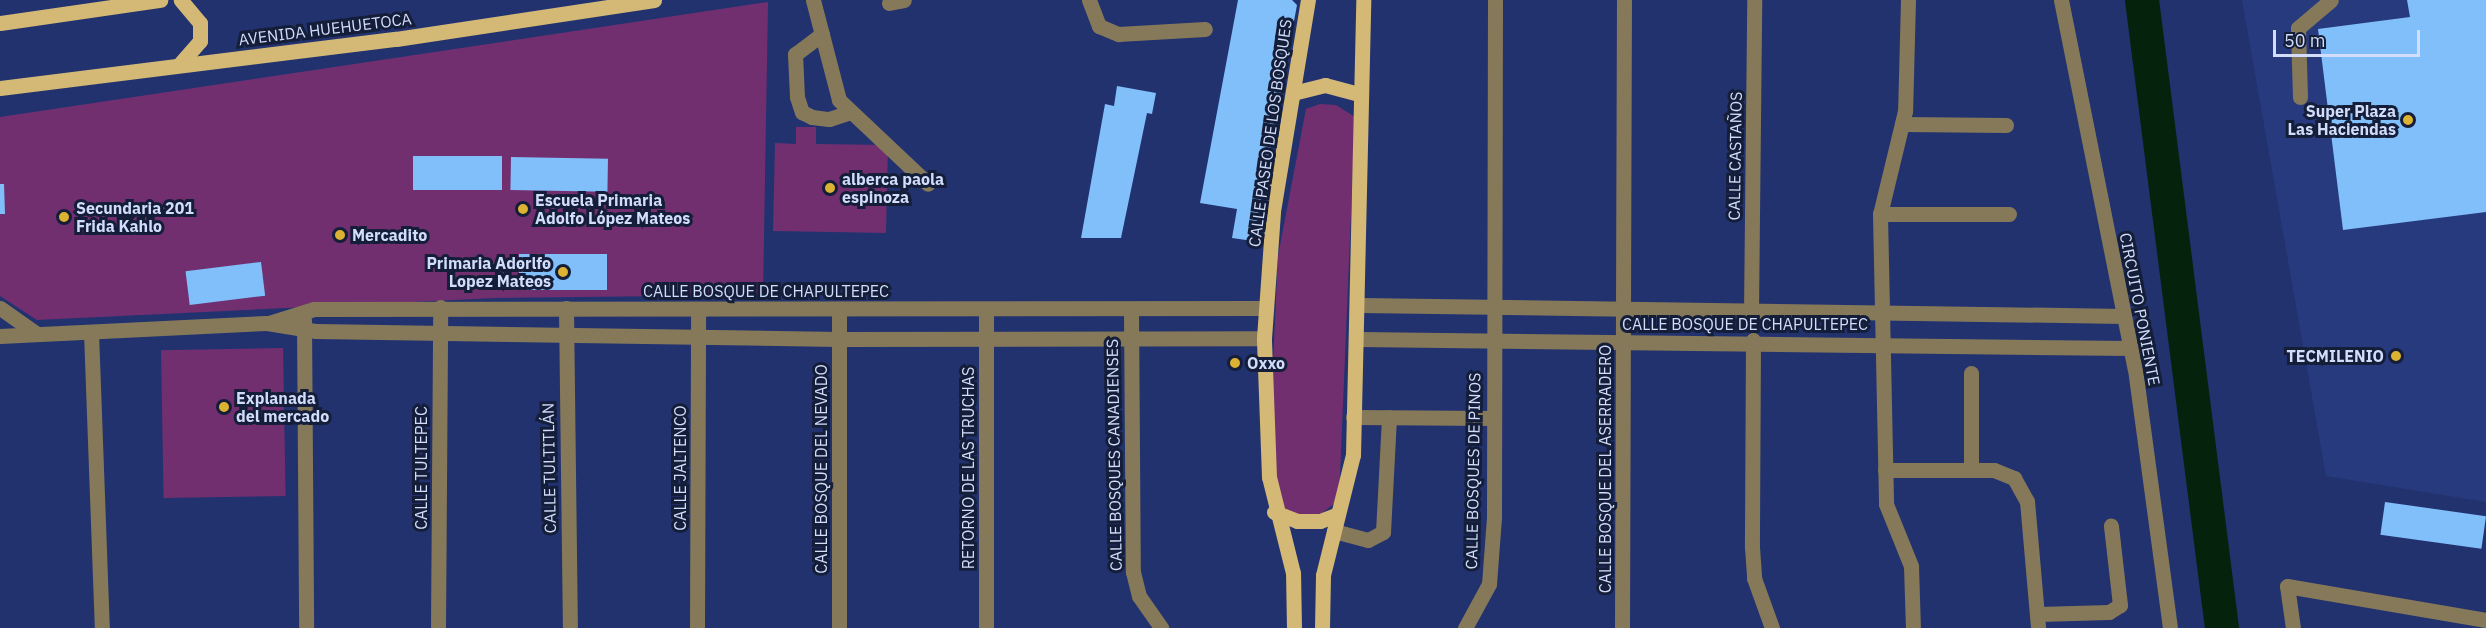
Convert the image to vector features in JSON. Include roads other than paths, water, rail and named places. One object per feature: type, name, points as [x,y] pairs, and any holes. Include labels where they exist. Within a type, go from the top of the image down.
[{"type":"main road","points":[[0,22],[160,0]]},
{"type":"main road","points":[[179,65],[200,41],[200,23],[182,0]]},
{"type":"main road","name":"AVENIDA HUEHUETOCA","points":[[0,88],[654,0]]},
{"type":"main road","name":"CALLE PASEO DE LOS BOSQUES","points":[[1294,628],[1293,573],[1274,512],[1264,338],[1273,211],[1308,0]]},
{"type":"main road","points":[[1322,628],[1323,575],[1338,514],[1347,495],[1353,417],[1360,304],[1358,94],[1363,0]]},
{"type":"main road","points":[[1293,93],[1325,85],[1358,94]]},
{"type":"main road","points":[[1274,512],[1297,521],[1320,521],[1338,514]]},
{"type":"street","points":[[813,0],[828,67],[848,113],[928,184]]},
{"type":"street","points":[[1089,0],[1099,26],[1118,34],[1205,29]]},
{"type":"street","name":"CALLE BOSQUES DE PINOS","points":[[1465,628],[1490,584],[1495,0]]},
{"type":"street","name":"CALLE BOSQUE DEL ASERRADERO","points":[[1622,628],[1624,0]]},
{"type":"street","name":"CALLE CASTAÑOS","points":[[1751,312],[1754,0]]},
{"type":"street","points":[[1908,0],[1902,124],[1880,214],[1885,470],[1892,526],[1911,566],[1913,628]]},
{"type":"street","name":"CIRCUITO PONIENTE","points":[[2061,0],[2131,348],[2170,628]]},
{"type":"street","points":[[2300,97],[2298,28],[2331,0]]},
{"type":"street","points":[[822,34],[795,54],[797,98],[802,112],[812,117],[829,119],[848,113]]},
{"type":"street","points":[[1902,124],[2006,125]]},
{"type":"street","points":[[1880,214],[2009,214]]},
{"type":"street","name":"CALLE BOSQUE DE CHAPULTEPEC","points":[[1360,304],[1751,312],[1882,311],[2124,316]]},
{"type":"street","points":[[1,307],[37,334]]},
{"type":"street","name":"CALLE BOSQUE DE CHAPULTEPEC","points":[[267,323],[304,311],[440,307],[1266,308]]},
{"type":"street","name":"CALLE TULTEPEC","points":[[438,628],[440,307]]},
{"type":"street","name":"CALLE TULTITLÁN","points":[[566,308],[570,628]]},
{"type":"street","name":"CALLE JALTENCO","points":[[697,628],[698,309]]},
{"type":"street","name":"CALLE BOSQUE DEL NEVADO","points":[[839,309],[839,628]]},
{"type":"street","name":"RETORNO DE LAS TRUCHAS","points":[[986,309],[986,628]]},
{"type":"street","name":"CALLE BOSQUES CANADIENSES","points":[[1131,309],[1133,572],[1139,596],[1161,628]]},
{"type":"street","points":[[304,311],[306,628]]},
{"type":"street","name":"CALLE BOSQUE DE CHAPULTEPEC","points":[[0,336],[267,323],[304,330],[698,337],[1264,338]]},
{"type":"street","points":[[91,332],[102,628]]},
{"type":"street","name":"CALLE BOSQUE DE CHAPULTEPEC","points":[[1358,339],[1623,342],[1753,340],[2131,348]]},
{"type":"street","points":[[1753,340],[1752,547],[1754,578],[1772,628]]},
{"type":"street","points":[[1971,373],[1971,470]]},
{"type":"street","points":[[1353,417],[1492,418]]},
{"type":"street","points":[[1334,531],[1368,540],[1383,532],[1389,417]]},
{"type":"street","points":[[1885,470],[1971,470],[2014,478],[2027,501],[2038,621],[2109,612],[2120,605],[2111,526]]},
{"type":"street","points":[[2293,628],[2287,586],[2486,620]]},
{"type":"street","points":[[1322,628],[1327,628]]},
{"type":"waterway","points":[[2142,0],[2222,628]]},
{"type":"place","name":"Super Plaza Las Haciendas","points":[[2408,120]]},
{"type":"place","name":"alberca paola espinoza","points":[[830,188]]},
{"type":"place","name":"Escuela Primaria Adolfo López Mateos","points":[[523,209]]},
{"type":"place","name":"Secundaria 201 Frida Kahlo","points":[[64,217]]},
{"type":"place","name":"Mercadito","points":[[340,235]]},
{"type":"place","name":"Primaria Adorlfo Lopez Mateos","points":[[563,272]]},
{"type":"place","name":"TECMILENIO","points":[[2396,356]]},
{"type":"place","name":"Oxxo","points":[[1235,363]]},
{"type":"place","name":"Explanada del mercado","points":[[224,407]]}]
